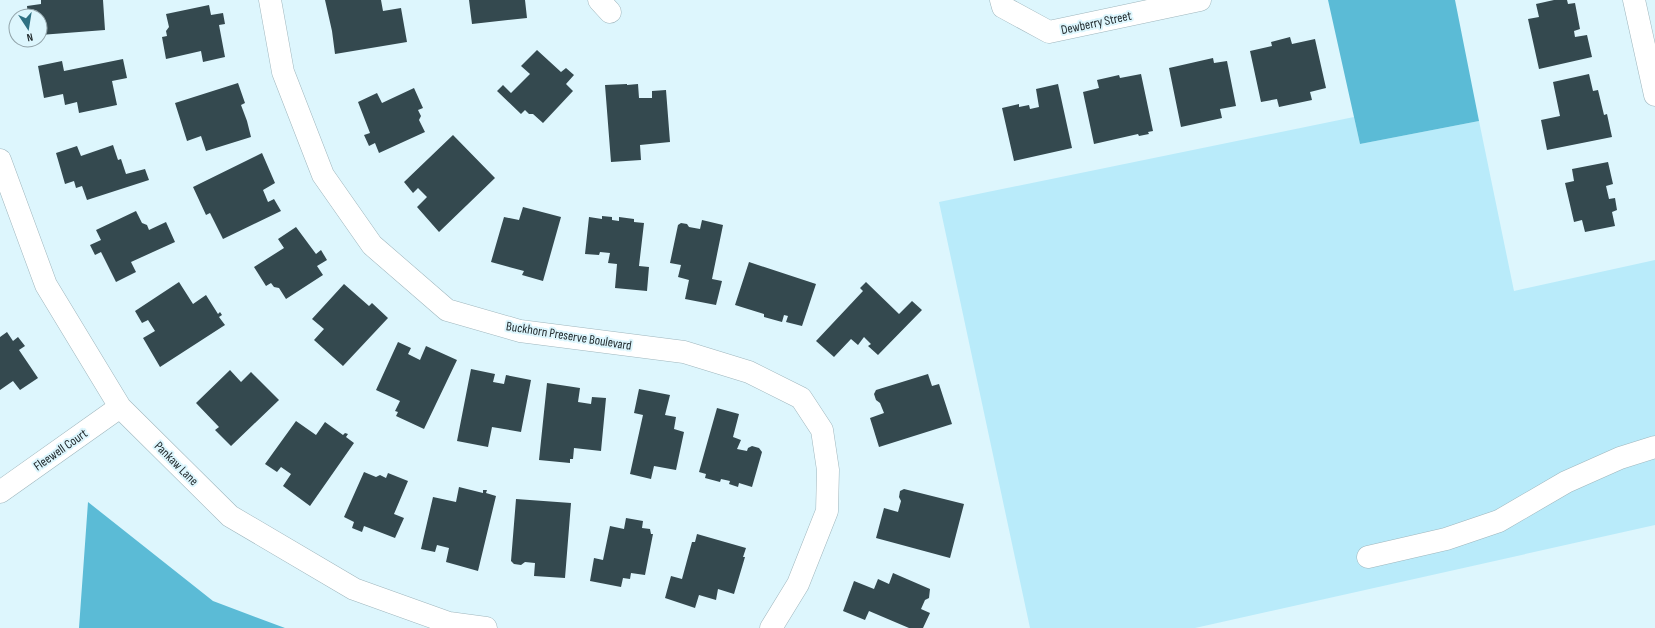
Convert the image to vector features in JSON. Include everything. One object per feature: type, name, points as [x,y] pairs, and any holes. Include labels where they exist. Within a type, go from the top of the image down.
[{"type":"street","name":"Buckhorn Preserve Boulevard","points":[[270,0],[283,72],[323,175],[372,245],[447,310],[520,331],[684,352],[749,372],[801,398],[822,430],[828,470],[827,511],[798,584],[771,628]]},
{"type":"street","name":"Dewberry Street","points":[[1002,0],[1003,7],[1050,32],[1200,0]]},
{"type":"street","points":[[1634,0],[1649,38],[1655,95]]},
{"type":"street","name":"Pankaw Lane","points":[[0,160],[46,285],[120,407],[230,516],[354,589],[449,622],[486,628]]},
{"type":"street","name":"Fleewell Court","points":[[0,492],[120,407]]},
{"type":"street","points":[[1368,556],[1446,539],[1500,521],[1566,482],[1620,458],[1655,447]]},
{"type":"shaded area","points":[[1354,117],[1360,144],[1479,121],[1514,291],[1655,260],[1655,525],[1195,628],[1030,628],[939,202]]},
{"type":"water","points":[[1328,0],[1455,0],[1479,121],[1360,144]]},
{"type":"water","points":[[88,502],[213,601],[285,628],[79,628]]},
{"type":"building","points":[[41,0],[103,0],[105,30],[48,34],[48,8],[27,8],[27,6],[41,4]]},
{"type":"building","points":[[325,0],[381,0],[383,11],[401,8],[407,42],[335,54],[332,31]]},
{"type":"building","points":[[469,0],[525,0],[527,18],[472,24]]},
{"type":"building","points":[[1554,0],[1567,0],[1568,4],[1575,3],[1580,29],[1574,31],[1575,37],[1587,35],[1592,57],[1539,69],[1528,19],[1539,17],[1536,4]]},
{"type":"building","points":[[209,5],[211,15],[223,13],[225,24],[219,25],[225,57],[203,62],[201,51],[166,59],[162,37],[167,36],[166,31],[169,27],[166,14]]},
{"type":"building","points":[[1290,37],[1292,44],[1315,39],[1326,88],[1310,92],[1312,100],[1279,107],[1277,99],[1261,102],[1250,51],[1272,46],[1271,42]]},
{"type":"building","points":[[537,50],[561,72],[566,68],[574,75],[566,84],[573,91],[543,123],[533,114],[529,114],[525,110],[521,114],[497,91],[503,85],[511,93],[530,74],[521,66]]},
{"type":"building","points":[[1213,58],[1214,63],[1227,61],[1236,106],[1220,109],[1222,118],[1181,127],[1169,68]]},
{"type":"building","points":[[123,59],[127,78],[112,81],[117,105],[79,113],[77,102],[65,105],[63,94],[44,98],[38,66],[62,61],[64,71]]},
{"type":"building","points":[[1141,74],[1153,131],[1148,132],[1149,134],[1139,136],[1138,134],[1094,144],[1083,92],[1099,88],[1097,80],[1119,75],[1120,78]]},
{"type":"building","points":[[1589,74],[1593,91],[1598,90],[1604,115],[1607,114],[1612,137],[1547,150],[1541,120],[1560,116],[1553,82]]},
{"type":"building","points":[[238,83],[245,103],[241,105],[251,137],[206,151],[201,136],[187,141],[175,103]]},
{"type":"building","points":[[638,84],[639,98],[652,98],[652,91],[666,90],[670,142],[640,145],[641,160],[611,162],[605,85]]},
{"type":"building","points":[[1058,84],[1072,148],[1014,161],[1002,108],[1019,104],[1019,107],[1029,105],[1030,109],[1039,107],[1036,89]]},
{"type":"building","points":[[414,88],[423,108],[418,110],[421,116],[419,120],[425,132],[379,153],[375,143],[369,146],[364,135],[370,133],[358,102],[377,93],[382,103]]},
{"type":"building","points":[[453,135],[495,178],[439,232],[417,207],[427,197],[418,188],[413,193],[404,182]]},
{"type":"building","points":[[113,145],[118,160],[121,159],[126,174],[145,169],[149,180],[87,200],[82,186],[76,188],[74,181],[65,184],[56,153],[77,146],[81,156]]},
{"type":"building","points":[[262,153],[275,183],[263,190],[268,202],[274,199],[281,211],[223,239],[210,213],[206,215],[193,187]]},
{"type":"building","points":[[1608,162],[1613,184],[1606,186],[1609,199],[1615,198],[1617,210],[1612,212],[1615,226],[1585,232],[1582,220],[1574,222],[1565,183],[1574,181],[1572,169]]},
{"type":"building","points":[[523,207],[561,217],[543,281],[522,275],[524,271],[491,262],[504,217],[519,220]]},
{"type":"building","points":[[136,211],[142,223],[147,225],[149,230],[166,222],[175,242],[131,262],[136,272],[116,282],[101,252],[95,255],[90,245],[101,240],[96,230]]},
{"type":"building","points":[[602,216],[612,217],[612,220],[619,221],[619,217],[634,219],[634,222],[644,223],[639,266],[649,267],[647,291],[615,288],[617,264],[608,263],[610,253],[600,252],[599,255],[585,254],[589,217],[602,219]]},
{"type":"building","points":[[702,220],[723,225],[712,279],[722,281],[716,305],[685,299],[689,280],[678,277],[681,265],[670,263],[678,225],[681,223],[687,224],[689,227],[700,229]]},
{"type":"building","points":[[296,227],[316,254],[321,250],[327,260],[317,266],[323,275],[286,299],[279,288],[274,287],[271,283],[266,286],[254,267],[284,248],[278,239]]},
{"type":"building","points":[[749,262],[816,284],[802,326],[786,322],[788,316],[784,315],[782,322],[764,317],[764,314],[735,305]]},
{"type":"building","points":[[179,282],[193,304],[206,295],[218,314],[220,312],[222,315],[219,317],[225,325],[160,367],[143,338],[155,331],[148,320],[142,323],[135,311]]},
{"type":"building","points":[[866,282],[899,314],[912,301],[922,310],[878,355],[868,346],[871,344],[864,337],[858,345],[851,339],[834,357],[816,341],[863,291],[860,288]]},
{"type":"building","points":[[344,284],[369,306],[372,303],[388,318],[343,366],[314,340],[324,329],[312,319]]},
{"type":"building","points":[[7,332],[13,341],[18,337],[25,346],[19,350],[38,378],[20,390],[13,381],[0,390],[0,337]]},
{"type":"building","points":[[398,342],[411,348],[408,354],[420,360],[426,346],[457,360],[424,429],[396,416],[398,412],[395,411],[400,401],[376,390]]},
{"type":"building","points":[[471,369],[495,374],[493,382],[504,384],[506,375],[531,380],[521,432],[492,427],[488,447],[457,441]]},
{"type":"building","points":[[230,370],[241,382],[251,372],[279,400],[231,446],[215,430],[219,427],[196,403]]},
{"type":"building","points":[[928,374],[932,386],[939,384],[952,424],[879,447],[870,418],[884,413],[880,403],[876,400],[874,394],[876,390]]},
{"type":"building","points":[[547,383],[580,388],[578,402],[591,404],[592,397],[606,398],[601,451],[574,448],[573,459],[570,459],[570,463],[539,460]]},
{"type":"building","points":[[639,389],[670,395],[665,415],[676,417],[674,429],[684,432],[676,470],[654,466],[651,479],[630,474],[643,415],[634,413]]},
{"type":"building","points":[[717,408],[739,414],[733,437],[741,440],[737,449],[747,451],[748,448],[752,446],[759,448],[762,452],[752,487],[739,483],[738,487],[729,484],[730,481],[721,479],[720,482],[705,478],[706,474],[699,472]]},
{"type":"building","points":[[296,421],[316,435],[325,422],[343,435],[345,433],[348,434],[346,437],[354,443],[310,506],[283,486],[291,474],[281,467],[277,472],[265,464]]},
{"type":"building","points":[[364,472],[376,477],[380,475],[386,478],[388,473],[408,481],[394,514],[404,518],[395,538],[364,526],[362,532],[352,528],[354,522],[344,517]]},
{"type":"building","points":[[459,487],[483,493],[483,490],[487,490],[486,493],[496,496],[478,571],[446,562],[449,548],[437,545],[435,552],[421,549],[433,497],[456,502]]},
{"type":"building","points":[[904,489],[964,504],[950,558],[876,538],[884,508],[898,512],[901,501],[899,497],[900,491]]},
{"type":"building","points":[[516,499],[571,503],[565,578],[534,576],[535,563],[525,562],[521,565],[514,564],[511,561]]},
{"type":"building","points":[[626,518],[643,521],[642,528],[650,529],[651,534],[653,534],[645,575],[631,573],[630,579],[623,578],[621,587],[590,581],[594,558],[603,560],[610,526],[624,529]]},
{"type":"building","points":[[697,534],[746,548],[743,557],[745,557],[734,594],[718,589],[716,600],[699,595],[695,608],[665,598],[671,576],[682,579],[692,542],[695,542]]},
{"type":"building","points":[[893,573],[930,589],[929,598],[925,600],[921,609],[930,613],[923,628],[909,628],[869,611],[865,620],[843,611],[854,581],[874,589],[878,579],[889,584]]}]
